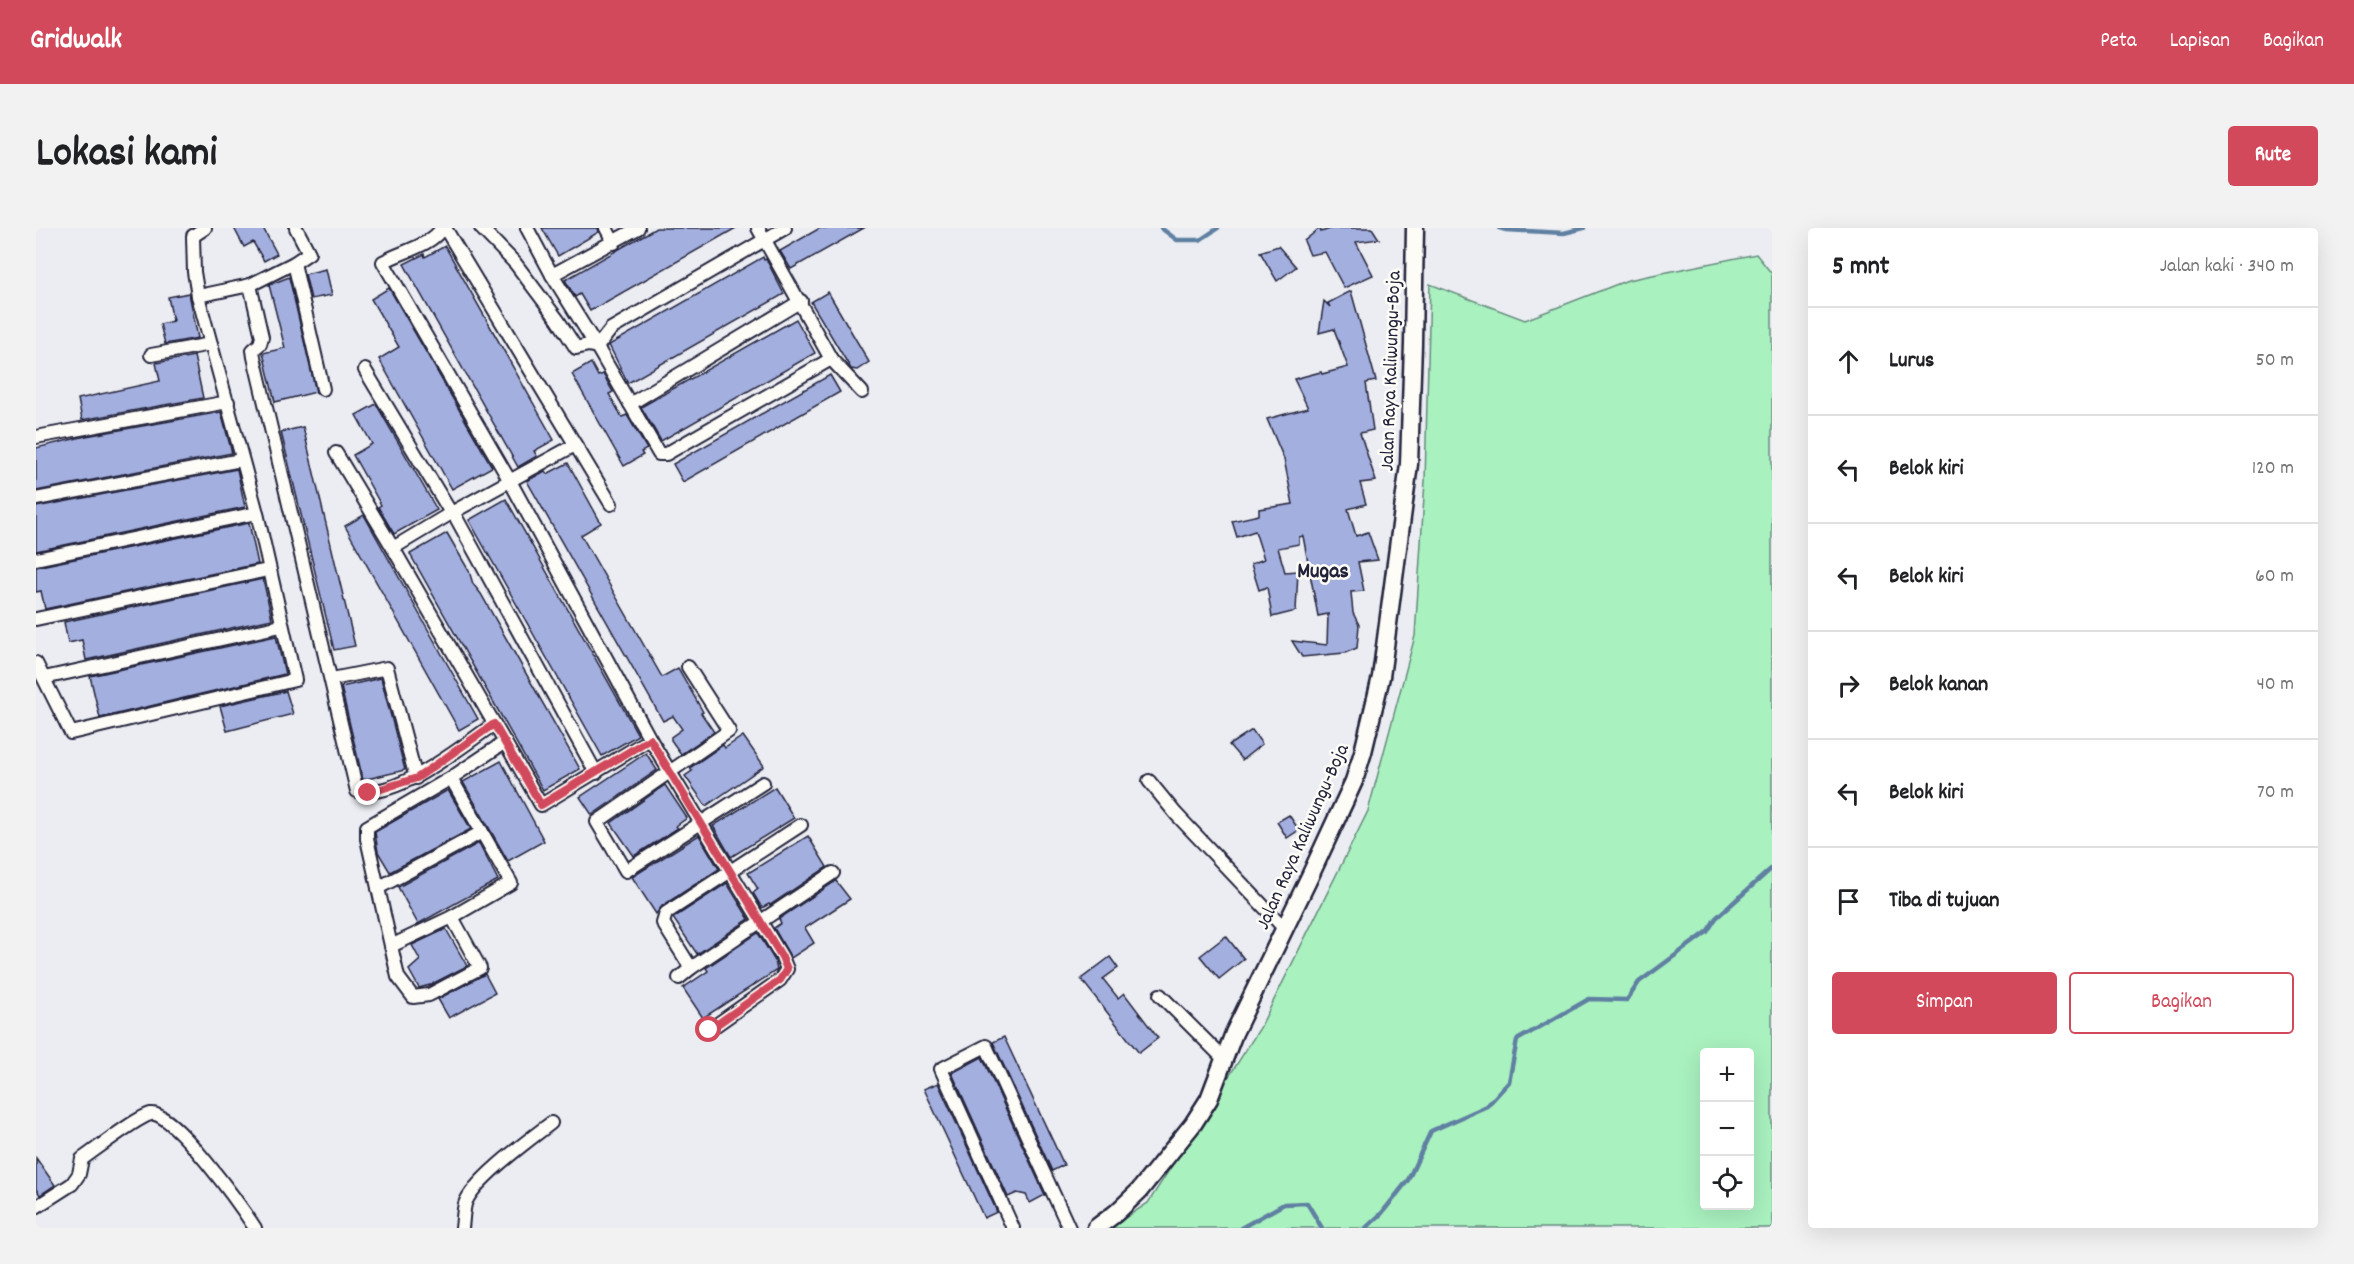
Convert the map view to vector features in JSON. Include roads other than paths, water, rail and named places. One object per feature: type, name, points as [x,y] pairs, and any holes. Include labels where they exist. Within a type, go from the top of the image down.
[{"type":"main road","name":"Jalan Raya Kaliwungu-Boja","points":[[1096,1228],[1139,1191],[1193,1124],[1209,1099],[1234,1033],[1354,781],[1371,724],[1381,677],[1409,464],[1414,228]]},
{"type":"street","points":[[36,663],[71,733],[295,680],[268,570],[257,513],[198,296],[190,232],[205,228]]},
{"type":"street","points":[[198,296],[250,285],[309,253],[296,228]]},
{"type":"street","points":[[611,504],[444,228],[419,245],[383,262],[510,481],[650,739],[786,964],[786,973],[780,980],[709,1030]]},
{"type":"street","points":[[481,228],[515,263],[576,348],[588,345],[597,347]]},
{"type":"street","points":[[527,228],[552,275],[659,454],[666,454],[831,359]]},
{"type":"street","points":[[606,228],[614,243]]},
{"type":"street","points":[[552,275],[638,228]]},
{"type":"street","points":[[758,228],[801,301],[831,359],[862,392]]},
{"type":"street","points":[[597,347],[611,329],[785,228]]},
{"type":"street","points":[[294,263],[323,389]]},
{"type":"street","points":[[250,285],[262,337],[260,344],[253,350],[254,357],[357,791],[368,793],[417,778],[494,724]]},
{"type":"street","points":[[630,404],[801,301]]},
{"type":"street","points":[[150,355],[211,344]]},
{"type":"street","points":[[365,370],[452,512],[596,773]]},
{"type":"street","points":[[36,437],[228,402]]},
{"type":"street","points":[[393,548],[452,512],[575,445]]},
{"type":"street","points":[[336,453],[541,805],[650,739]]},
{"type":"street","points":[[36,499],[241,459]]},
{"type":"street","points":[[36,560],[257,513]]},
{"type":"street","points":[[36,620],[268,570]]},
{"type":"street","points":[[44,678],[281,626]]},
{"type":"street","points":[[688,667],[729,731],[597,822],[626,871],[764,783]]},
{"type":"street","points":[[332,679],[387,668],[417,778]]},
{"type":"street","points":[[452,917],[480,968],[429,995],[413,997],[398,977],[367,839],[367,827],[451,778],[505,742]]},
{"type":"street","points":[[391,946],[452,917],[511,883],[451,778]]},
{"type":"street","points":[[1149,781],[1176,814],[1284,928]]},
{"type":"street","points":[[691,968],[663,923],[666,913],[801,825]]},
{"type":"street","points":[[378,888],[482,832]]},
{"type":"street","points":[[679,978],[833,873]]},
{"type":"street","points":[[1160,995],[1225,1060]]},
{"type":"street","points":[[1013,1228],[941,1069],[986,1046],[1070,1228]]},
{"type":"street","points":[[36,1207],[72,1184],[79,1174],[82,1159],[141,1119],[155,1114],[160,1115],[171,1125],[206,1161],[255,1228]]},
{"type":"street","points":[[462,1228],[465,1203],[475,1188],[524,1143],[551,1123]]},
{"type":"waterway","points":[[1161,228],[1177,240],[1200,240],[1218,228]]},
{"type":"waterway","points":[[1499,228],[1564,233],[1584,228]]},
{"type":"waterway","points":[[1366,1228],[1382,1213],[1408,1180],[1431,1131],[1487,1106],[1509,1082],[1517,1040],[1589,999],[1627,1000],[1639,982],[1707,932],[1716,918],[1772,868]]},
{"type":"waterway","points":[[1241,1228],[1284,1204],[1307,1203],[1322,1228]]},
{"type":"district","name":"Mugas","points":[[1323,569]]}]
